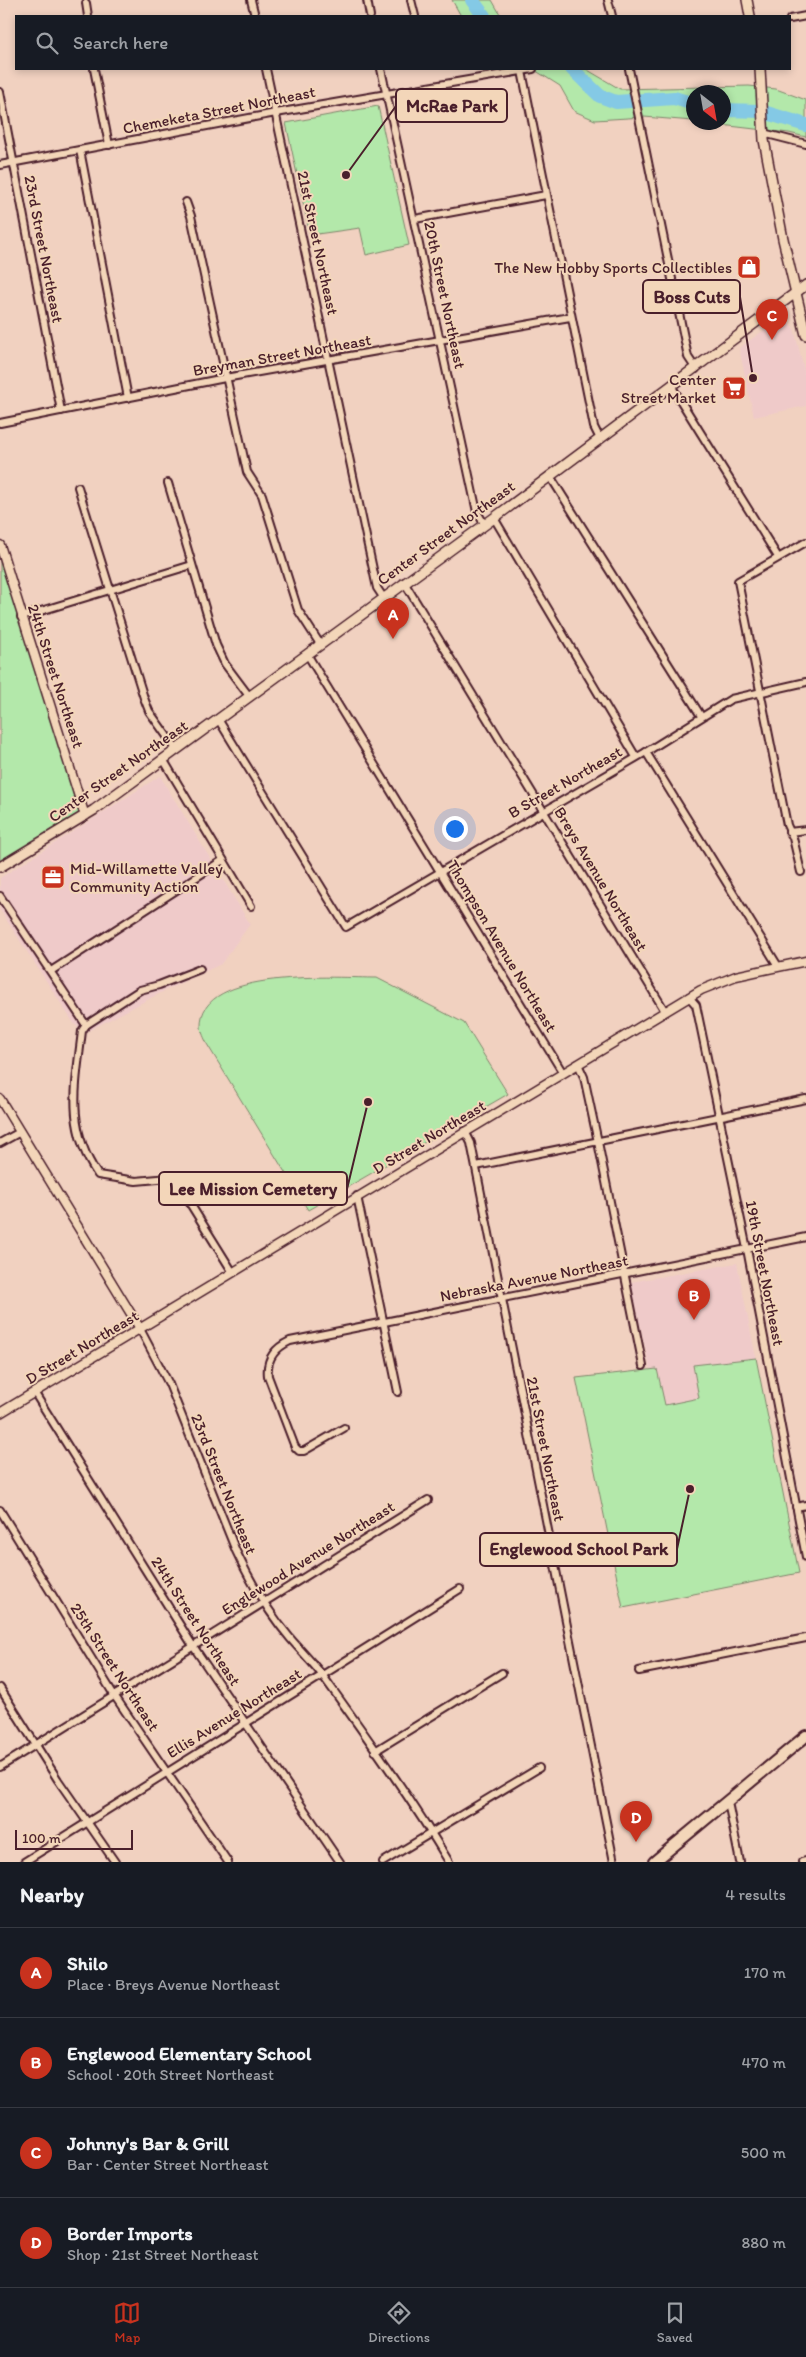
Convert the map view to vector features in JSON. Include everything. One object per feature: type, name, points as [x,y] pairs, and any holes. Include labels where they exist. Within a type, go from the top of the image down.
[{"type":"main road","points":[[747,0],[750,15]]},
{"type":"main road","points":[[761,74],[763,133],[806,335]]},
{"type":"main road","name":"Center Street Northeast","points":[[0,867],[85,816],[383,597],[485,525],[806,285]]},
{"type":"main road","points":[[654,1862],[806,1736]]},
{"type":"street","points":[[251,0],[255,15]]},
{"type":"street","points":[[367,0],[370,15]]},
{"type":"street","points":[[411,0],[415,15]]},
{"type":"street","points":[[608,0],[612,15]]},
{"type":"street","points":[[86,3],[88,15]]},
{"type":"street","points":[[791,19],[806,16]]},
{"type":"street","points":[[94,70],[109,144]]},
{"type":"street","name":"21st Street Northeast","points":[[266,70],[377,588],[383,597]]},
{"type":"street","name":"20th Street Northeast","points":[[381,70],[415,218],[477,512],[485,525]]},
{"type":"street","name":"Chemeketa Street Northeast","points":[[0,165],[276,113],[528,70]]},
{"type":"street","points":[[629,70],[688,357],[696,369]]},
{"type":"street","points":[[522,71],[570,317],[594,427],[600,439]]},
{"type":"street","name":"23rd Street Northeast","points":[[0,92],[61,411]]},
{"type":"street","points":[[763,133],[806,144]]},
{"type":"street","points":[[80,150],[128,398]]},
{"type":"street","points":[[415,218],[546,195]]},
{"type":"street","points":[[186,202],[191,216],[247,472],[262,496],[298,610],[320,644]]},
{"type":"street","name":"Breyman Street Northeast","points":[[0,423],[225,378],[570,317]]},
{"type":"street","points":[[672,387],[778,557]]},
{"type":"street","points":[[550,476],[701,716]]},
{"type":"street","points":[[168,483],[221,656],[249,696]]},
{"type":"street","points":[[78,487],[149,711],[176,749]]},
{"type":"street","points":[[494,518],[636,757]]},
{"type":"street","points":[[801,872],[793,838],[789,832],[738,580],[806,542]]},
{"type":"street","name":"24th Street Northeast","points":[[0,545],[21,617],[85,816]]},
{"type":"street","points":[[21,617],[192,565]]},
{"type":"street","name":"Breys Avenue Northeast","points":[[404,582],[666,1011]]},
{"type":"street","name":"Thompson Avenue Northeast","points":[[307,654],[563,1073]]},
{"type":"street","name":"B Street Northeast","points":[[218,719],[346,927],[646,752],[731,699],[806,682]]},
{"type":"street","points":[[646,752],[778,966]]},
{"type":"street","points":[[162,759],[250,906]]},
{"type":"street","points":[[789,832],[806,830]]},
{"type":"street","points":[[51,971],[223,860]]},
{"type":"street","points":[[0,896],[86,1025]]},
{"type":"street","name":"D Street Northeast","points":[[0,1413],[232,1271],[689,997],[717,982],[778,966],[806,961]]},
{"type":"street","points":[[200,969],[159,985],[140,990],[86,1025],[82,1031],[75,1118],[78,1134],[96,1172],[102,1177],[136,1181],[169,1178],[176,1181],[232,1271]]},
{"type":"street","name":"19th Street Northeast","points":[[689,997],[696,1005],[720,1117],[806,1557]]},
{"type":"street","points":[[578,1064],[584,1077],[598,1142],[643,1366]]},
{"type":"street","name":"23rd Street Northeast","points":[[0,1099],[139,1328],[170,1384],[236,1551],[265,1601],[289,1637],[322,1675],[432,1833],[449,1862]]},
{"type":"street","points":[[476,1166],[806,1099]]},
{"type":"street","name":"21st Street Northeast","points":[[465,1131],[472,1143],[614,1862]]},
{"type":"street","points":[[0,1143],[20,1132]]},
{"type":"street","points":[[357,1196],[398,1392]]},
{"type":"street","name":"Nebraska Avenue Northeast","points":[[344,1428],[309,1448],[299,1451],[292,1440],[271,1388],[267,1366],[272,1354],[279,1346],[290,1341],[806,1237]]},
{"type":"street","name":"24th Street Northeast","points":[[34,1392],[193,1646],[340,1862]]},
{"type":"street","name":"Englewood Avenue Northeast","points":[[0,1767],[114,1694],[428,1500]]},
{"type":"street","points":[[796,1507],[806,1505]]},
{"type":"street","name":"25th Street Northeast","points":[[0,1510],[114,1694],[228,1862]]},
{"type":"street","name":"Ellis Avenue Northeast","points":[[24,1862],[88,1820],[460,1589]]},
{"type":"street","points":[[639,1670],[806,1638]]},
{"type":"street","points":[[375,1751],[502,1673]]},
{"type":"street","points":[[0,1688],[115,1862]]},
{"type":"street","points":[[383,1862],[539,1768]]},
{"type":"street","points":[[728,1802],[740,1862]]},
{"type":"street","points":[[802,1862],[806,1861]]},
{"type":"shaded area","points":[[777,321],[787,321],[794,329],[806,377],[806,406],[754,417],[739,348]]},
{"type":"shaded area","points":[[160,776],[250,924],[221,964],[166,990],[88,1031],[75,1025],[0,910],[0,878]]},
{"type":"shaded area","points":[[737,1263],[756,1358],[693,1365],[699,1398],[665,1405],[657,1369],[650,1370],[631,1282]]},
{"type":"green space","points":[[452,0],[492,0],[502,15],[460,15]]},
{"type":"green space","points":[[535,70],[588,70],[620,89],[686,87],[686,120],[644,117],[595,120],[574,111],[560,86]]},
{"type":"green space","points":[[731,86],[776,89],[806,100],[806,137],[789,133],[731,126]]},
{"type":"green space","points":[[378,106],[409,245],[366,255],[360,228],[310,235],[286,123]]},
{"type":"green space","points":[[0,545],[85,816],[0,867]]},
{"type":"green space","points":[[333,977],[377,978],[464,1023],[508,1094],[308,1210],[207,1044],[201,1026],[206,1007],[222,994],[246,985],[274,980]]},
{"type":"green space","points":[[756,1358],[799,1573],[623,1608],[576,1378],[657,1369],[665,1405],[699,1398],[693,1365]]},
{"type":"waterway","points":[[472,0],[483,15]]},
{"type":"waterway","points":[[573,70],[600,96],[616,102],[674,98],[686,102]]},
{"type":"waterway","points":[[731,110],[760,111],[806,125]]},
{"type":"place","name":"McRae Park","points":[[346,175]]},
{"type":"place","name":"The New Hobby Sports Collectibles","points":[[749,267]]},
{"type":"place","name":"Johnny's Bar & Grill","points":[[772,340]]},
{"type":"place","name":"Boss Cuts","points":[[753,378]]},
{"type":"place","name":"Center Street Market","points":[[734,388]]},
{"type":"place","name":"Shilo","points":[[393,639]]},
{"type":"place","name":"Mid-Willamette Valley Community Action","points":[[53,877]]},
{"type":"place","name":"Lee Mission Cemetery","points":[[368,1102]]},
{"type":"place","name":"Englewood Elementary School","points":[[694,1320]]},
{"type":"place","name":"Englewood School Park","points":[[690,1489]]},
{"type":"place","name":"Border Imports","points":[[636,1842]]}]
